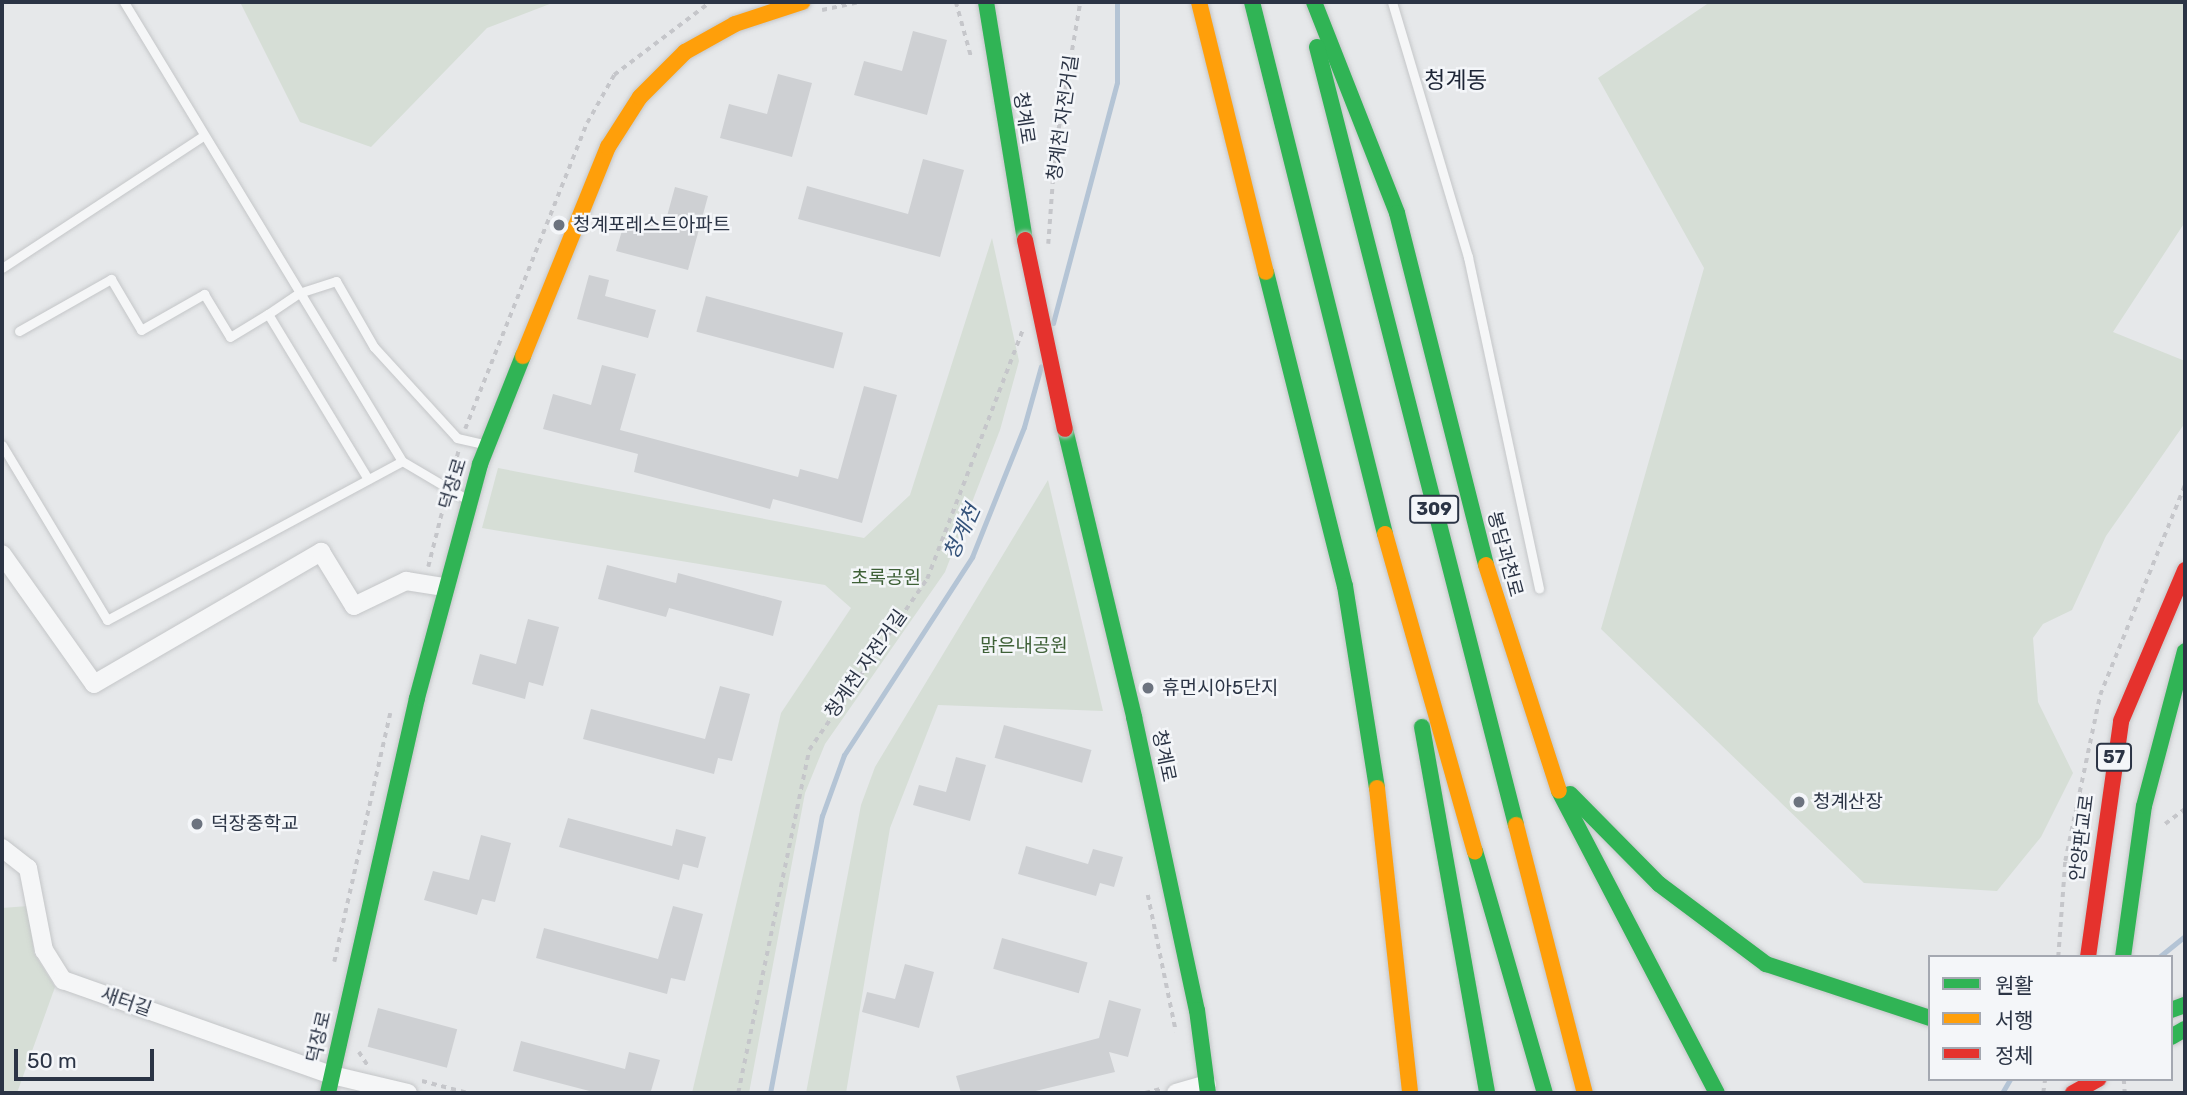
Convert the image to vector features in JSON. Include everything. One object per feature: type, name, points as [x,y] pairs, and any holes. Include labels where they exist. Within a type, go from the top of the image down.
[{"type":"main road","name":"청계로","points":[[986,2],[1025,240],[1065,429],[1134,717],[1207,1089]]},
{"type":"main road","points":[[1199,2],[1345,586],[1379,799],[1410,1093]]},
{"type":"main road","name":"309","points":[[1252,2],[1392,560],[1545,1093]]},
{"type":"main road","name":"309","points":[[1305,2],[1586,1093]]},
{"type":"main road","name":"봉담과천로","points":[[1314,2],[1397,213],[1493,594],[1550,774],[1717,1093]]},
{"type":"main road","name":"덕장로","points":[[328,1093],[339,1077],[445,587],[470,500],[488,446],[608,147],[640,96],[685,52],[770,5],[805,7]]},
{"type":"main road","points":[[1392,560],[1487,1093]]},
{"type":"main road","name":"안양판교로","points":[[2088,955],[2121,721],[2185,570]]},
{"type":"main road","name":"57","points":[[2124,954],[2144,806],[2185,651]]},
{"type":"main road","points":[[1550,774],[1659,884],[1714,928],[1766,964],[1928,1017]]},
{"type":"main road","points":[[1565,1016],[1595,1093]]},
{"type":"main road","points":[[2073,1093],[2094,1081]]},
{"type":"street","points":[[2,554],[93,684],[321,552],[354,606],[406,581],[445,587]]},
{"type":"street","name":"새터길","points":[[2,849],[28,868],[44,950],[63,980],[339,1077],[408,1093]]},
{"type":"street","points":[[1176,1093],[1207,1089]]},
{"type":"lane","points":[[124,2],[402,461],[470,500]]},
{"type":"lane","points":[[1392,2],[1468,257],[1539,588]]},
{"type":"lane","points":[[2,268],[203,136]]},
{"type":"lane","points":[[19,331],[111,279],[141,330],[204,293],[230,337],[299,293],[336,281],[374,347],[457,438],[488,446]]},
{"type":"lane","points":[[268,314],[368,479]]},
{"type":"lane","points":[[2,445],[107,620],[402,461]]},
{"type":"path","points":[[805,7],[859,2]]},
{"type":"path","name":"청계천 자전거길","points":[[1046,253],[1055,149],[1080,2]]},
{"type":"path","name":"청계천 자전거길","points":[[738,1093],[809,750],[927,579],[1024,324]]},
{"type":"path","points":[[2163,825],[2185,809]]},
{"type":"path","points":[[1147,890],[1178,1038]]},
{"type":"path","points":[[339,1077],[353,1044]]},
{"type":"green space","points":[[240,2],[555,2],[487,28],[371,147],[300,122]]},
{"type":"green space","points":[[1710,2],[2185,2],[2185,222],[2113,332],[2185,361],[2185,423],[2106,536],[2072,610],[2043,624],[2033,638],[2038,702],[2073,773],[2041,837],[1997,891],[1864,883],[1601,629],[1704,268],[1598,78]]},
{"type":"green space","name":"초록공원","points":[[992,238],[1019,361],[1000,430],[945,572],[825,744],[805,793],[749,1093],[692,1093],[781,713],[851,608],[825,585],[482,528],[498,468],[864,538],[910,495]]},
{"type":"green space","name":"맑은내공원","points":[[1048,480],[1103,711],[938,705],[890,828],[846,1093],[806,1093],[861,805],[875,767]]},
{"type":"green space","points":[[28,906],[34,953],[55,987],[17,1093],[2,1093],[2,908]]},
{"type":"building","points":[[913,31],[947,40],[927,115],[854,95],[864,61],[902,71]]},
{"type":"building","points":[[778,74],[812,83],[792,157],[720,138],[729,104],[767,114]]},
{"type":"building","points":[[923,159],[964,170],[940,257],[798,219],[807,186],[908,214]]},
{"type":"building","points":[[675,187],[708,196],[688,270],[616,251],[626,217],[664,227]]},
{"type":"building","points":[[589,275],[609,280],[605,296],[656,310],[648,338],[577,319]]},
{"type":"building","points":[[706,296],[843,333],[834,368],[696,332]]},
{"type":"building","points":[[602,365],[636,374],[620,430],[798,477],[800,469],[838,479],[864,386],[897,395],[862,523],[773,499],[770,509],[634,472],[638,454],[543,429],[553,394],[591,405]]},
{"type":"building","points":[[607,565],[676,583],[678,573],[782,601],[773,636],[669,608],[666,617],[598,599]]},
{"type":"building","points":[[528,619],[559,627],[543,686],[529,682],[525,699],[472,684],[480,654],[516,664]]},
{"type":"building","points":[[720,686],[750,694],[732,761],[718,758],[714,774],[583,739],[591,709],[705,739]]},
{"type":"building","points":[[1004,725],[1091,750],[1082,783],[995,758]]},
{"type":"building","points":[[956,757],[986,765],[970,821],[913,805],[919,785],[946,792]]},
{"type":"building","points":[[568,818],[672,846],[676,829],[706,837],[698,868],[683,864],[679,880],[559,847]]},
{"type":"building","points":[[481,835],[511,843],[495,902],[482,899],[477,915],[424,900],[433,871],[469,880]]},
{"type":"building","points":[[1026,846],[1088,864],[1093,849],[1123,857],[1114,887],[1100,883],[1096,896],[1018,874]]},
{"type":"building","points":[[673,906],[703,914],[685,981],[671,978],[667,994],[536,958],[544,928],[658,959]]},
{"type":"building","points":[[1002,938],[1088,963],[1079,993],[993,969]]},
{"type":"building","points":[[905,964],[934,972],[919,1028],[862,1012],[867,992],[895,999]]},
{"type":"building","points":[[1109,1000],[1141,1009],[1128,1057],[1109,1052],[1115,1072],[1027,1093],[961,1093],[956,1076],[1099,1038]]},
{"type":"building","points":[[378,1008],[457,1029],[447,1068],[368,1047]]},
{"type":"building","points":[[521,1041],[625,1069],[629,1052],[660,1060],[651,1091],[597,1093],[513,1071]]},
{"type":"waterway","name":"청계천","points":[[1053,323],[1117,82],[1117,2]]},
{"type":"waterway","name":"청계천","points":[[770,1093],[822,816],[844,755],[972,557],[1024,427],[1041,366]]},
{"type":"waterway","points":[[2161,955],[2185,936]]},
{"type":"waterway","points":[[2002,1093],[2009,1081]]},
{"type":"traffic: fast","points":[[986,2],[1025,240]]},
{"type":"traffic: fast","points":[[1252,2],[1385,534]]},
{"type":"traffic: fast","points":[[1314,2],[1397,213],[1486,565]]},
{"type":"traffic: fast","points":[[1317,47],[1516,825]]},
{"type":"traffic: fast","points":[[1266,272],[1345,586],[1377,788]]},
{"type":"traffic: fast","points":[[328,1093],[417,698],[480,464],[523,356]]},
{"type":"traffic: fast","points":[[1065,429],[1134,717],[1197,1010],[1208,1093]]},
{"type":"traffic: fast","points":[[2123,955],[2144,806],[2185,651]]},
{"type":"traffic: fast","points":[[1422,727],[1487,1093]]},
{"type":"traffic: fast","points":[[1559,791],[1717,1093]]},
{"type":"traffic: fast","points":[[1570,794],[1659,884],[1766,964],[1928,1017]]},
{"type":"traffic: fast","points":[[1475,851],[1545,1093]]},
{"type":"traffic: fast","points":[[2173,1009],[2185,1005]]},
{"type":"traffic: fast","points":[[2173,1036],[2185,1029]]},
{"type":"traffic: slow","points":[[523,356],[608,147],[640,97],[685,52],[735,24],[802,2]]},
{"type":"traffic: slow","points":[[1199,2],[1266,272]]},
{"type":"traffic: slow","points":[[1385,534],[1475,851]]},
{"type":"traffic: slow","points":[[1486,565],[1559,791]]},
{"type":"traffic: slow","points":[[1377,788],[1410,1093]]},
{"type":"traffic: slow","points":[[1516,825],[1585,1093]]},
{"type":"traffic: jam","points":[[1025,240],[1065,429]]},
{"type":"traffic: jam","points":[[2088,955],[2121,721],[2185,570]]},
{"type":"traffic: jam","points":[[2073,1093],[2094,1081]]},
{"type":"place","name":"청계포레스트아파트","points":[[559,225]]},
{"type":"place","name":"휴먼시아5단지","points":[[1148,688]]},
{"type":"place","name":"청계산장","points":[[1799,802]]},
{"type":"place","name":"덕장중학교","points":[[197,824]]},
{"type":"district","name":"청계동","points":[[1456,80]]}]
